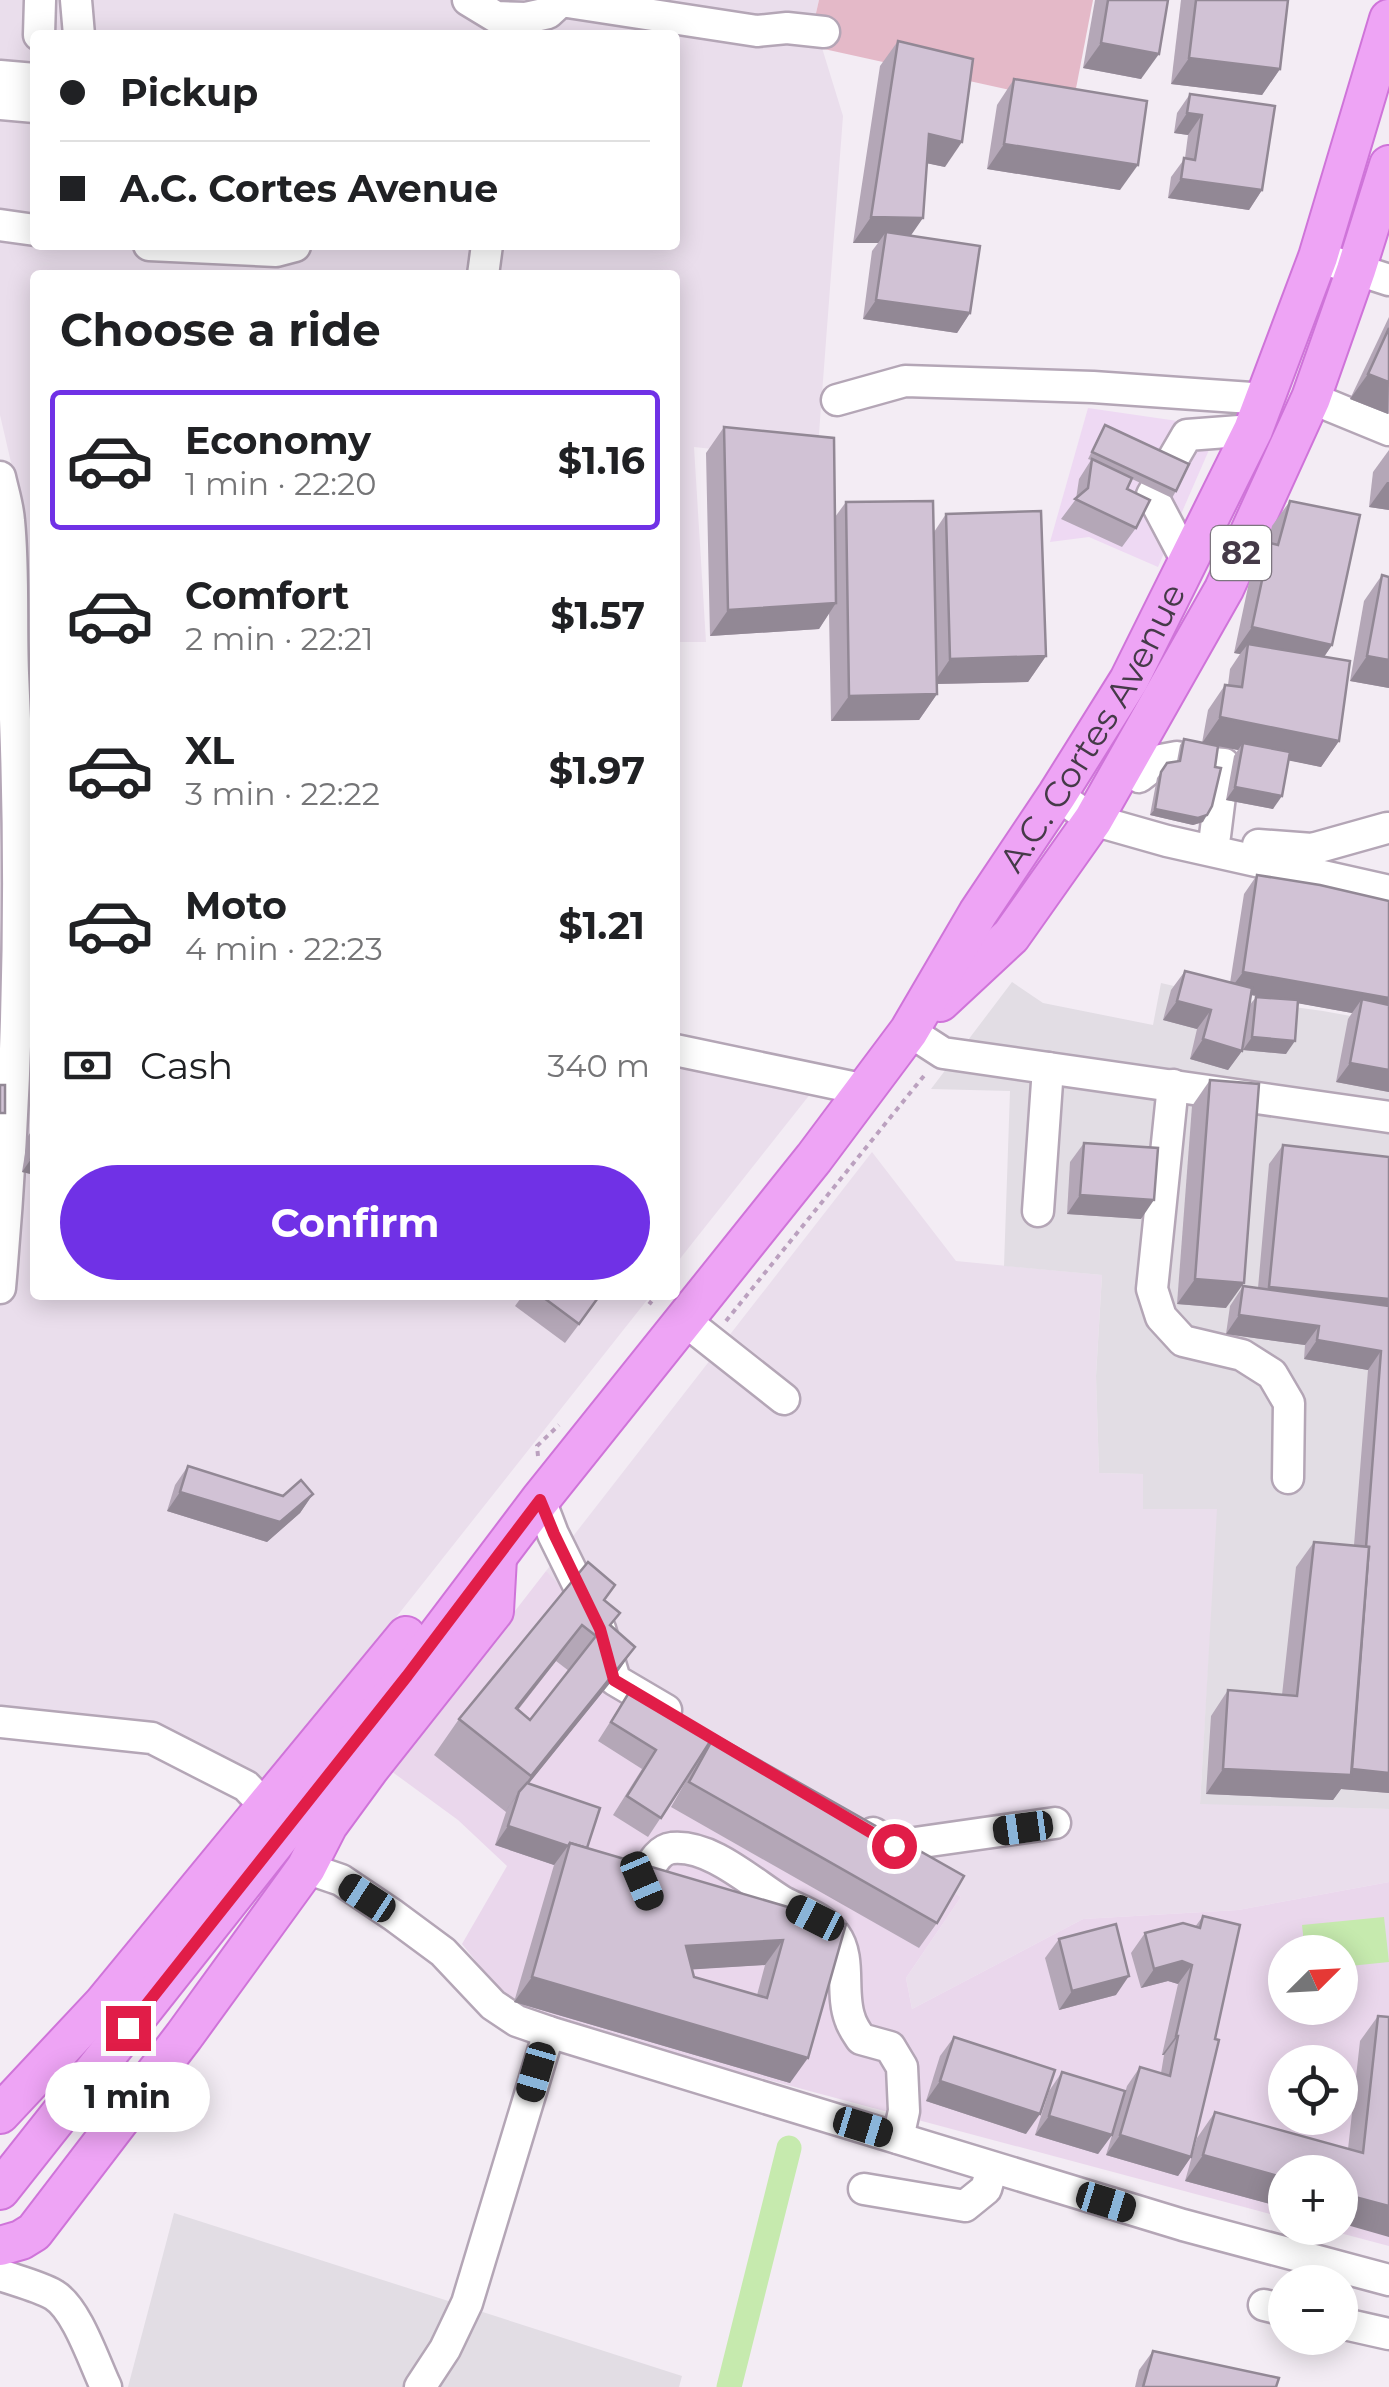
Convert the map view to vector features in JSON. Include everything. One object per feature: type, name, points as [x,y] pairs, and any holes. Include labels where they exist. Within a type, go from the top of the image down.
[{"type":"main road","name":"A.C. Cortes Avenue","points":[[2,2187],[395,1691],[540,1500],[814,1158],[909,1031],[978,913],[1129,680],[1260,415],[1318,257],[1389,19]]},
{"type":"main road","name":"A.C. Cortes Avenue","points":[[909,1031],[1011,936],[1105,824],[1122,768],[1224,589],[1311,398],[1373,275],[1389,165]]},
{"type":"main road","points":[[680,1293],[780,1163],[814,1158]]},
{"type":"main road","points":[[0,2114],[103,2004],[539,1476],[675,1300]]},
{"type":"main road","points":[[0,2246],[34,2232],[184,2036],[324,1874],[328,1825],[494,1611],[497,1558]]},
{"type":"street","points":[[39,30],[40,0]]},
{"type":"street","points":[[76,0],[79,30]]},
{"type":"street","points":[[468,0],[498,26],[548,13],[562,1],[757,32],[787,28],[824,32]]},
{"type":"street","points":[[0,76],[30,78]]},
{"type":"street","points":[[0,104],[30,107]]},
{"type":"street","points":[[0,224],[30,229]]},
{"type":"street","points":[[1318,257],[1373,275]]},
{"type":"street","points":[[837,400],[905,381],[1092,387],[1260,415]]},
{"type":"street","points":[[1311,398],[1389,430]]},
{"type":"street","points":[[1188,563],[1152,495],[1187,435],[1260,415]]},
{"type":"street","points":[[0,476],[23,630],[26,822],[17,937],[10,1179],[0,1288]]},
{"type":"street","points":[[1122,768],[1139,777],[1161,760],[1177,757]]},
{"type":"street","points":[[1212,763],[1224,764],[1215,836]]},
{"type":"street","points":[[1057,795],[1105,824],[1389,891]]},
{"type":"street","points":[[1105,824],[1136,820],[1269,847],[1312,849],[1386,828]]},
{"type":"street","points":[[909,1031],[943,1053],[1389,1116]]},
{"type":"street","points":[[680,1051],[866,1090]]},
{"type":"street","points":[[1038,1211],[1048,1068]]},
{"type":"street","points":[[1173,1086],[1152,1289],[1161,1317],[1183,1340],[1242,1355],[1272,1374],[1289,1403],[1288,1478]]},
{"type":"street","points":[[682,1322],[784,1399]]},
{"type":"street","points":[[540,1500],[600,1629],[614,1680],[697,1728]]},
{"type":"street","points":[[0,1722],[152,1738],[246,1786],[266,1807]]},
{"type":"street","points":[[845,1817],[894,1846],[1055,1823]]},
{"type":"street","points":[[678,1921],[654,1910],[642,1881],[657,1856],[669,1848],[687,1849],[735,1868],[768,1909],[815,1918],[835,1934],[843,1954],[849,2018],[861,2039],[890,2047],[902,2067],[904,2111],[898,2138]]},
{"type":"street","points":[[324,1874],[443,1952],[493,2004],[517,2020],[1182,2226],[1389,2280]]},
{"type":"street","points":[[420,2387],[467,2304],[550,2032]]},
{"type":"street","points":[[864,2189],[965,2206],[986,2189],[992,2168]]},
{"type":"street","points":[[0,2276],[42,2290],[64,2303],[106,2387]]},
{"type":"street","points":[[1358,2327],[1389,2334]]},
{"type":"path","points":[[649,1300],[682,1322],[943,1053]]},
{"type":"shaded area","points":[[0,0],[819,0],[814,22],[843,116],[817,460],[694,447],[706,642],[680,642],[680,270],[30,270],[29,922],[29,623],[22,510],[0,415]]},
{"type":"shaded area","points":[[819,0],[1093,0],[1073,104],[824,49],[814,22]]},
{"type":"shaded area","points":[[1088,408],[1219,427],[1158,567],[1089,537],[1050,542]]},
{"type":"shaded area","points":[[18,944],[30,946],[30,1300],[647,1300],[261,1788],[151,1730],[0,1714],[0,1232]]},
{"type":"shaded area","points":[[1012,982],[1043,1003],[1153,1025],[1161,983],[1221,997],[1389,1023],[1389,1809],[1200,1804],[1217,1509],[1143,1509],[1143,1474],[1099,1473],[1096,1376],[1102,1275],[1004,1266],[1010,1091],[931,1089]]},
{"type":"shaded area","points":[[680,1062],[815,1088],[680,1259]]},
{"type":"shaded area","points":[[872,1152],[956,1261],[1102,1275],[1096,1375],[1099,1473],[1144,1474],[1143,1509],[1218,1509],[1200,1803],[1389,1809],[1389,1882],[1238,1910],[1083,1919],[912,2009],[906,1978],[961,1897],[611,1682],[546,1571]]},
{"type":"shaded area","points":[[546,1571],[591,1619],[612,1682],[961,1897],[906,1978],[912,2009],[1083,1919],[1238,1910],[1389,1882],[1389,2246],[1358,2238],[1358,2155],[1268,2155],[1268,2213],[518,2013],[462,1944],[507,1866],[458,1820],[391,1771]]},
{"type":"shaded area","points":[[1384,1917],[1389,1962],[1358,1965],[1358,1935],[1303,1935],[1302,1925]]},
{"type":"shaded area","points":[[174,2213],[682,2376],[679,2387],[128,2387]]},
{"type":"building","points":[[1108,0],[1168,0],[1159,54],[1101,43]]},
{"type":"building","points":[[1196,0],[1288,0],[1280,69],[1189,58]]},
{"type":"building","points":[[898,41],[973,59],[962,142],[929,134],[923,218],[871,217]]},
{"type":"building","points":[[1014,79],[1147,101],[1138,165],[1004,144]]},
{"type":"building","points":[[1190,94],[1275,106],[1262,190],[1181,179],[1184,158],[1195,160],[1202,115],[1187,113]]},
{"type":"building","points":[[886,232],[980,246],[970,313],[876,300]]},
{"type":"building","points":[[1389,328],[1389,382],[1368,374]]},
{"type":"building","points":[[1105,425],[1189,464],[1176,491],[1092,452]]},
{"type":"building","points":[[724,427],[834,438],[836,603],[728,610]]},
{"type":"building","points":[[1092,459],[1132,478],[1127,489],[1150,500],[1136,528],[1075,499],[1088,488]]},
{"type":"building","points":[[933,501],[937,694],[849,696],[846,502]]},
{"type":"building","points":[[1290,501],[1360,515],[1332,645],[1252,627],[1270,543],[1278,545]]},
{"type":"building","points":[[1041,511],[1046,656],[950,659],[946,514]]},
{"type":"building","points":[[1382,575],[1389,577],[1389,660],[1367,656]]},
{"type":"building","points":[[1248,644],[1350,661],[1339,741],[1220,717],[1225,685],[1242,687]]},
{"type":"building","points":[[1184,739],[1218,746],[1215,767],[1221,768],[1212,806],[1207,815],[1198,818],[1155,809],[1161,772],[1167,763],[1180,761]]},
{"type":"building","points":[[1243,743],[1290,752],[1282,796],[1235,787]]},
{"type":"building","points":[[1257,875],[1389,901],[1389,998],[1243,972]]},
{"type":"building","points":[[1185,971],[1252,988],[1242,1051],[1203,1039],[1211,1010],[1177,1001]]},
{"type":"building","points":[[1256,997],[1298,1000],[1295,1041],[1252,1037]]},
{"type":"building","points":[[1362,999],[1389,1005],[1389,1070],[1350,1063]]},
{"type":"building","points":[[1210,1080],[1259,1084],[1244,1283],[1195,1279]]},
{"type":"building","points":[[0,1085],[5,1085],[5,1113],[0,1113]]},
{"type":"building","points":[[1084,1143],[1158,1148],[1154,1200],[1080,1195]]},
{"type":"building","points":[[1283,1145],[1389,1157],[1389,1299],[1269,1287]]},
{"type":"building","points":[[1243,1286],[1389,1306],[1389,1773],[1352,1769],[1381,1351],[1317,1340],[1319,1326],[1239,1315]]},
{"type":"building","points":[[547,1300],[596,1300],[579,1324]]},
{"type":"building","points":[[188,1466],[283,1496],[301,1480],[313,1494],[280,1522],[180,1492]]},
{"type":"building","points":[[1314,1542],[1369,1547],[1351,1775],[1223,1769],[1228,1690],[1297,1696]]},
{"type":"building","points":[[588,1562],[615,1585],[604,1600],[620,1613],[610,1625],[635,1647],[531,1776],[459,1719]],"holes":[[[582,1625],[596,1636],[530,1720],[516,1708]]]},
{"type":"building","points":[[633,1686],[713,1737],[661,1818],[627,1796],[656,1750],[611,1722]]},
{"type":"building","points":[[715,1735],[964,1876],[937,1923],[689,1782]]},
{"type":"building","points":[[527,1783],[600,1808],[587,1848],[570,1843],[568,1846],[508,1826],[519,1792]]},
{"type":"building","points":[[570,1843],[846,1924],[808,2058],[532,1977]],"holes":[[[783,1940],[767,1998],[694,1977],[686,1946]]]},
{"type":"building","points":[[1203,1916],[1240,1925],[1215,2039],[1219,2040],[1191,2157],[1120,2135],[1140,2067],[1170,2076],[1192,1965],[1182,1961],[1154,1969],[1145,1933],[1183,1923],[1200,1928]]},
{"type":"building","points":[[1116,1924],[1129,1976],[1072,1991],[1059,1939]]},
{"type":"building","points":[[1378,2016],[1389,2017],[1389,2206],[1358,2198],[1358,2155],[1268,2155],[1268,2173],[1203,2155],[1215,2112],[1268,2127],[1268,2135],[1298,2135],[1363,2153]]},
{"type":"building","points":[[954,2037],[1055,2070],[1040,2114],[940,2081]]},
{"type":"building","points":[[1062,2072],[1125,2091],[1112,2135],[1049,2116]]},
{"type":"building","points":[[1153,2351],[1279,2378],[1276,2387],[1143,2387]]},
{"type":"waterway","points":[[729,2387],[789,2148]]},
{"type":"route","points":[[128,2028],[407,1676],[540,1500],[600,1629],[614,1680],[894,1846]]}]
